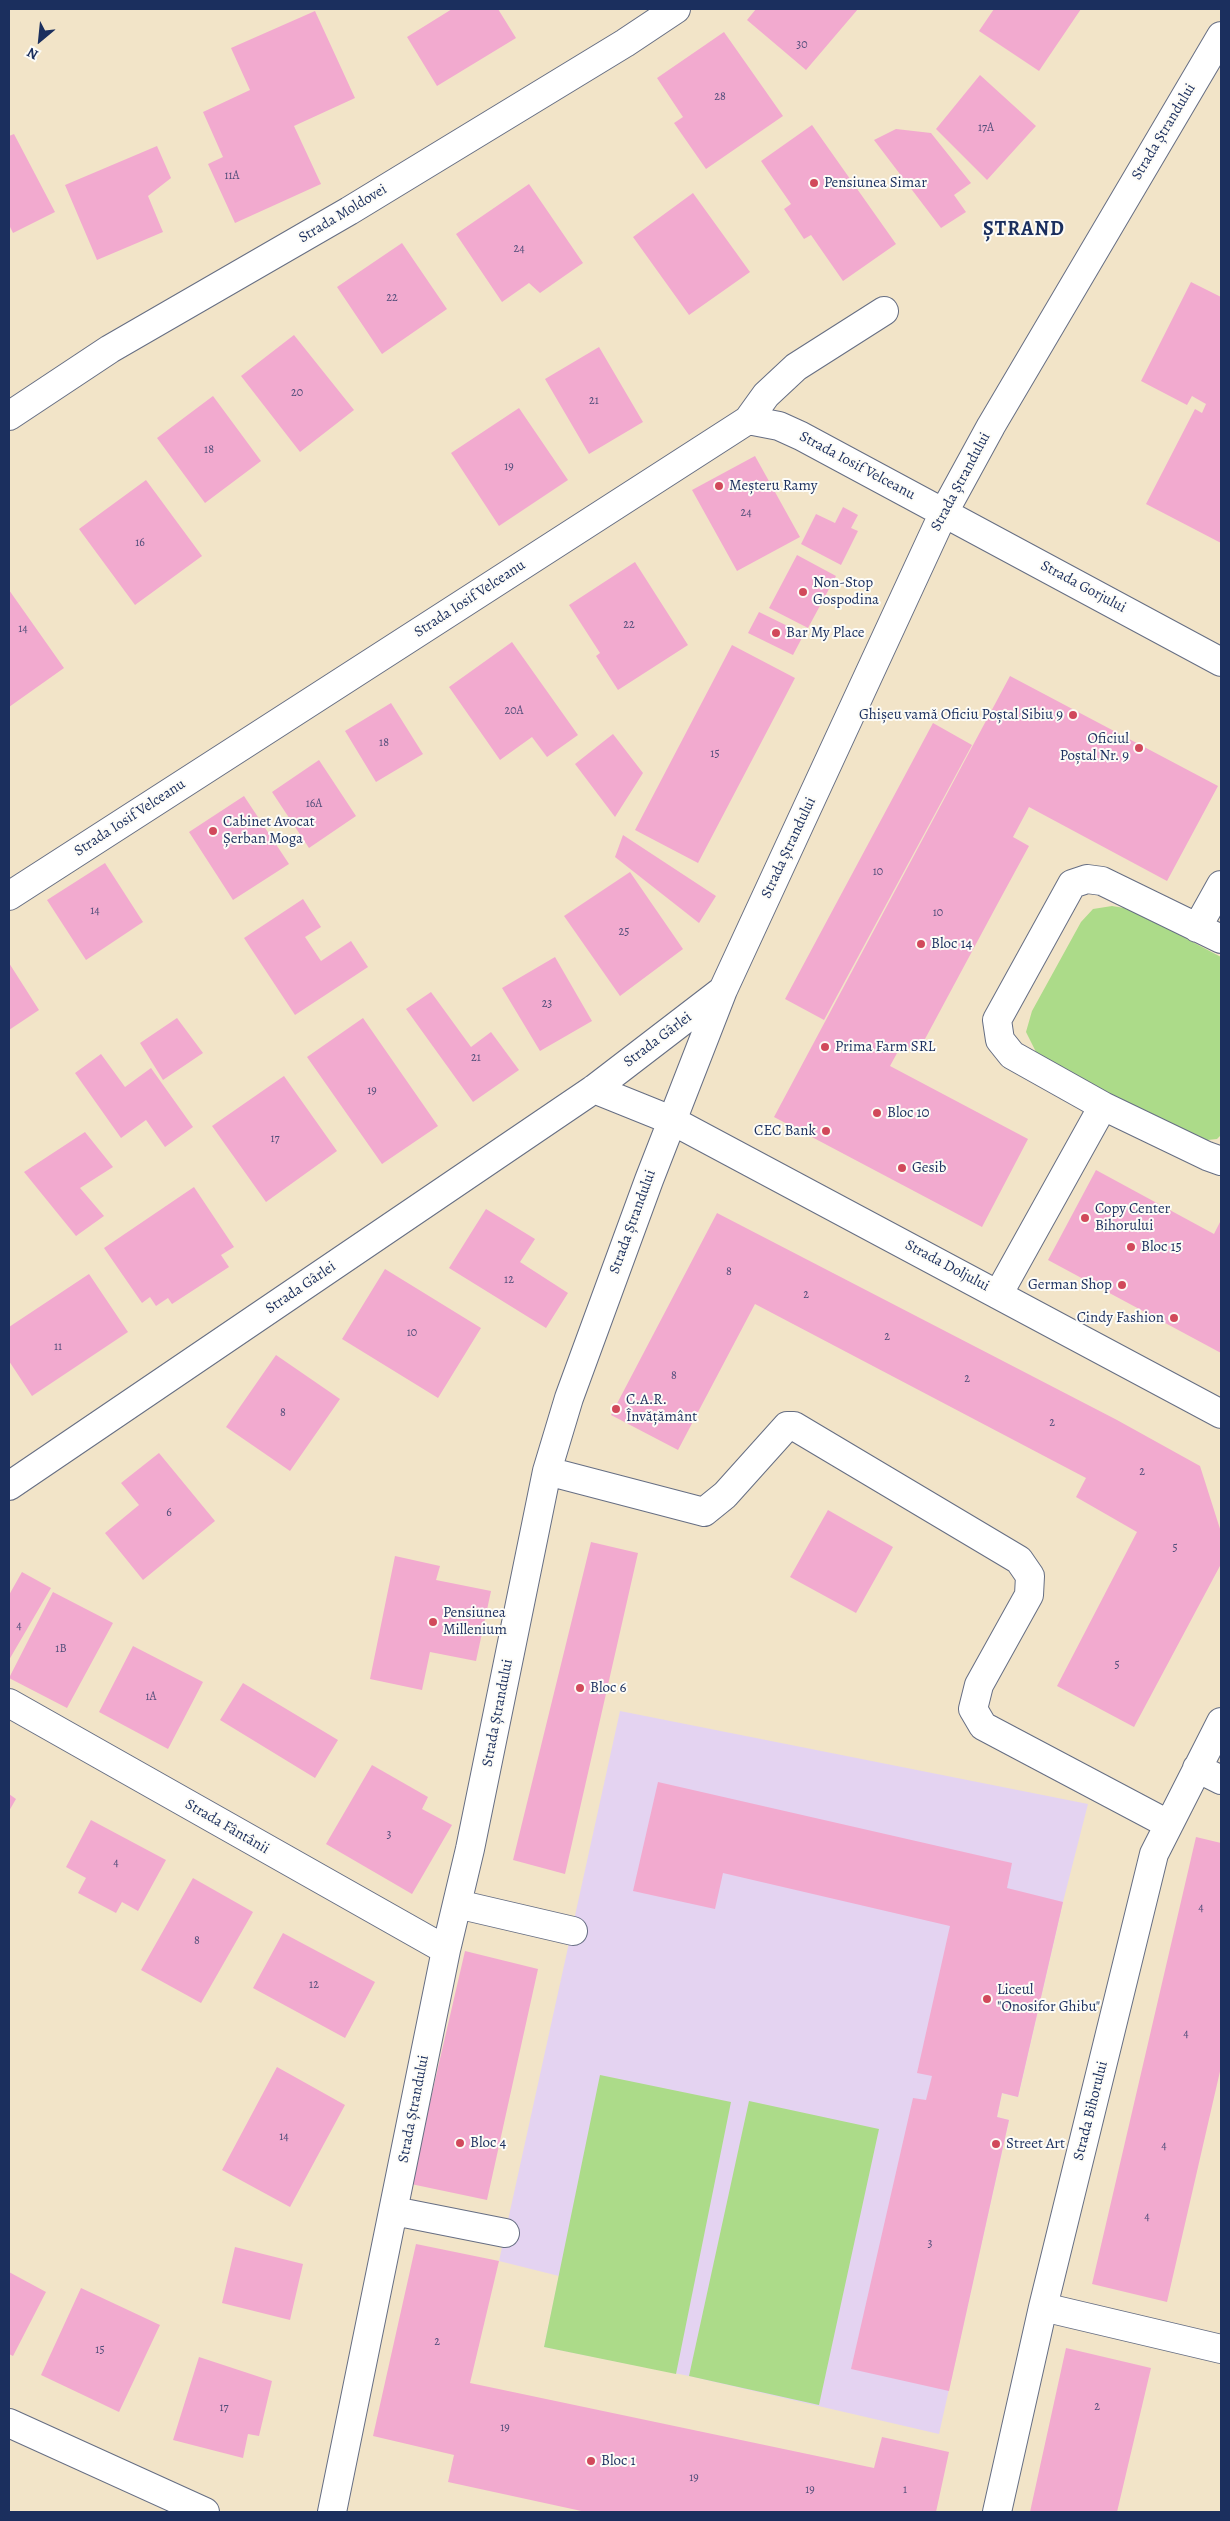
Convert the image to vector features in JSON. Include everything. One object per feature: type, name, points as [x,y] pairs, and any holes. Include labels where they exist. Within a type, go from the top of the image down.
[{"type":"street","name":"Strada Moldovei","points":[[9,416],[110,349],[349,211],[625,43],[676,9]]},
{"type":"street","name":"Strada Ștrandului","points":[[332,2512],[446,1950],[470,1849],[547,1471],[569,1398],[671,1120],[723,990],[944,512],[996,417],[1221,36]]},
{"type":"street","points":[[748,420],[766,395],[796,367],[884,311]]},
{"type":"street","name":"Strada Iosif Velceanu","points":[[9,896],[748,420],[779,426],[793,432],[944,512]]},
{"type":"street","name":"Strada Gorjului","points":[[944,512],[1221,662]]},
{"type":"street","points":[[1221,885],[1209,934],[1102,882],[1087,878],[1072,884],[997,1020],[1000,1040],[1012,1055],[1103,1106],[1221,1161]]},
{"type":"street","name":"Strada Gârlei","points":[[9,1486],[594,1089],[723,990]]},
{"type":"street","points":[[594,1089],[671,1120]]},
{"type":"street","points":[[999,1294],[1103,1106]]},
{"type":"street","name":"Strada Doljului","points":[[671,1120],[1221,1414]]},
{"type":"street","points":[[547,1471],[704,1512],[725,1495],[787,1426],[794,1426],[1019,1560],[1030,1576],[1029,1595],[978,1685],[973,1709],[983,1726],[1168,1824]]},
{"type":"street","name":"Strada Fântânii","points":[[9,1703],[446,1950]]},
{"type":"street","name":"Strada Bihorului","points":[[997,2512],[1043,2307],[1154,1854],[1221,1722]]},
{"type":"street","points":[[1197,1768],[1221,1780]]},
{"type":"street","points":[[457,1904],[573,1930]]},
{"type":"street","points":[[394,2211],[505,2233]]},
{"type":"street","points":[[1043,2307],[1221,2349]]},
{"type":"street","points":[[9,2423],[205,2512]]},
{"type":"shaded area","points":[[620,1711],[1088,1804],[1063,1902],[1018,2097],[1002,2093],[997,2117],[1009,2120],[939,2434],[689,2376],[544,2347],[559,2276],[499,2261]]},
{"type":"green space","points":[[1112,906],[1130,909],[1221,957],[1221,1135],[1217,1139],[1198,1141],[1054,1068],[1036,1052],[1026,1032],[1032,1011],[1081,922],[1093,909]]},
{"type":"green space","points":[[600,2075],[731,2102],[676,2374],[544,2347]]},
{"type":"green space","points":[[749,2101],[879,2129],[819,2405],[689,2376]]},
{"type":"building","points":[[452,9],[498,9],[516,38],[437,86],[407,37]]},
{"type":"building","points":[[756,9],[858,9],[806,70],[747,20]]},
{"type":"building","points":[[994,9],[1081,9],[1039,71],[979,31]]},
{"type":"building","points":[[315,11],[355,98],[294,126],[321,184],[235,223],[208,164],[223,157],[203,112],[250,90],[231,48]]},
{"type":"building","points":[[724,32],[783,116],[706,169],[674,123],[683,117],[657,78]]},
{"type":"building","points":[[980,75],[1036,126],[987,180],[936,129]]},
{"type":"building","name":"Pensiunea Simar","points":[[812,125],[896,244],[843,281],[811,235],[804,239],[784,209],[791,204],[761,161]]},
{"type":"building","points":[[896,129],[931,133],[971,183],[954,195],[966,212],[941,228],[874,140]]},
{"type":"building","points":[[14,134],[55,212],[13,233],[9,225],[9,136]]},
{"type":"building","points":[[157,146],[171,178],[148,196],[163,232],[97,260],[65,185]]},
{"type":"building","points":[[529,184],[583,263],[540,293],[529,283],[502,302],[456,234]]},
{"type":"building","points":[[693,193],[750,272],[689,315],[633,237]]},
{"type":"building","points":[[402,243],[447,309],[382,354],[337,287]]},
{"type":"building","points":[[1191,282],[1221,297],[1221,543],[1146,504],[1195,409],[1202,413],[1206,404],[1192,396],[1187,405],[1141,381]]},
{"type":"building","points":[[294,335],[354,410],[300,452],[241,376]]},
{"type":"building","points":[[599,347],[643,422],[589,454],[545,379]]},
{"type":"building","points":[[213,396],[261,461],[205,503],[157,438]]},
{"type":"building","points":[[519,408],[568,480],[499,526],[451,453]]},
{"type":"building","points":[[755,456],[800,537],[737,571],[692,490]]},
{"type":"building","points":[[146,480],[202,556],[135,605],[79,529]]},
{"type":"building","points":[[843,507],[858,515],[851,528],[858,531],[841,565],[801,544],[816,514],[835,523]]},
{"type":"building","name":"Non-Stop Gospodina","points":[[797,555],[836,576],[808,628],[769,608]]},
{"type":"building","points":[[635,562],[688,645],[618,690],[596,656],[600,653],[569,605]]},
{"type":"building","points":[[9,590],[64,668],[9,707]]},
{"type":"building","name":"Bar My Place","points":[[759,612],[804,634],[793,655],[748,633]]},
{"type":"building","points":[[512,642],[578,735],[547,757],[532,737],[500,760],[449,687]]},
{"type":"building","points":[[732,645],[795,678],[698,863],[635,830]]},
{"type":"building","points":[[1010,676],[1218,786],[1167,881],[1029,807],[1013,837],[1029,846],[918,1052],[902,1044],[890,1066],[1028,1139],[982,1227],[774,1117]]},
{"type":"building","points":[[391,703],[423,754],[376,782],[345,731]]},
{"type":"building","points":[[933,723],[972,745],[824,1020],[785,999]]},
{"type":"building","points":[[613,734],[643,773],[615,817],[575,764]]},
{"type":"building","points":[[319,760],[356,816],[309,848],[272,792]]},
{"type":"building","points":[[244,796],[289,864],[233,900],[189,832]]},
{"type":"building","points":[[623,835],[716,896],[699,923],[615,857]]},
{"type":"building","points":[[105,863],[143,922],[86,960],[47,900]]},
{"type":"building","points":[[630,872],[683,949],[620,996],[564,916]]},
{"type":"building","points":[[303,899],[321,927],[305,937],[321,961],[351,941],[368,967],[295,1015],[244,938]]},
{"type":"building","points":[[555,957],[592,1021],[540,1051],[502,988]]},
{"type":"building","points":[[9,963],[39,1010],[9,1030]]},
{"type":"building","points":[[431,992],[471,1047],[491,1032],[519,1070],[473,1102],[406,1009]]},
{"type":"building","points":[[177,1018],[203,1053],[163,1080],[140,1043]]},
{"type":"building","points":[[363,1018],[438,1126],[382,1164],[307,1057]]},
{"type":"building","points":[[101,1054],[125,1087],[151,1068],[193,1127],[165,1147],[146,1120],[121,1138],[75,1073]]},
{"type":"building","points":[[284,1076],[337,1151],[266,1202],[212,1126]]},
{"type":"building","points":[[85,1132],[113,1167],[80,1188],[104,1216],[76,1236],[24,1172]]},
{"type":"building","name":"Bloc 15","points":[[1096,1170],[1214,1234],[1221,1220],[1221,1353],[1048,1260]]},
{"type":"building","points":[[194,1187],[234,1247],[221,1255],[229,1267],[172,1304],[168,1298],[156,1306],[150,1297],[142,1303],[104,1248]]},
{"type":"building","points":[[486,1209],[535,1239],[520,1262],[568,1293],[546,1328],[449,1268]]},
{"type":"building","points":[[717,1213],[1117,1420],[1200,1466],[1221,1532],[1221,1564],[1134,1727],[1057,1686],[1137,1532],[1076,1497],[1086,1478],[755,1304],[678,1450],[611,1415]]},
{"type":"building","points":[[385,1269],[481,1328],[438,1398],[342,1339]]},
{"type":"building","points":[[89,1274],[128,1332],[32,1396],[9,1361],[9,1327]]},
{"type":"building","points":[[276,1355],[340,1399],[290,1471],[226,1427]]},
{"type":"building","points":[[159,1453],[215,1521],[143,1580],[105,1533],[139,1505],[121,1483]]},
{"type":"building","points":[[828,1510],[893,1547],[856,1613],[790,1577]]},
{"type":"building","name":"Bloc 6","points":[[591,1542],[638,1553],[565,1874],[513,1860]]},
{"type":"building","name":"Pensiunea Millenium","points":[[395,1556],[440,1566],[436,1580],[491,1591],[476,1661],[430,1652],[422,1690],[370,1679]]},
{"type":"building","points":[[22,1572],[51,1588],[9,1660],[9,1595]]},
{"type":"building","points":[[53,1592],[113,1623],[67,1708],[9,1678]]},
{"type":"building","points":[[133,1646],[203,1682],[168,1749],[99,1712]]},
{"type":"building","points":[[243,1683],[338,1740],[315,1778],[220,1720]]},
{"type":"building","points":[[372,1765],[428,1797],[422,1809],[452,1825],[412,1894],[326,1844]]},
{"type":"building","name":"Liceul \"Onosifor Ghibu\"","points":[[658,1782],[1012,1863],[1007,1888],[1063,1902],[1018,2097],[1002,2093],[997,2117],[1009,2120],[949,2391],[851,2369],[913,2098],[926,2100],[932,2076],[917,2073],[950,1926],[723,1873],[715,1909],[633,1891]]},
{"type":"building","points":[[9,1794],[16,1799],[9,1811]]},
{"type":"building","points":[[91,1820],[166,1860],[138,1911],[122,1902],[116,1913],[78,1893],[86,1878],[66,1867]]},
{"type":"building","points":[[1196,1837],[1221,1843],[1221,2067],[1167,2302],[1092,2284]]},
{"type":"building","points":[[193,1878],[253,1912],[201,2003],[141,1970]]},
{"type":"building","points":[[283,1933],[375,1982],[345,2038],[253,1988]]},
{"type":"building","points":[[465,1951],[538,1969],[487,2200],[411,2184]]},
{"type":"building","points":[[277,2067],[345,2105],[290,2207],[222,2170]]},
{"type":"building","points":[[416,2244],[499,2261],[470,2383],[874,2468],[882,2437],[949,2452],[936,2512],[586,2512],[448,2482],[454,2455],[373,2436]]},
{"type":"building","points":[[235,2247],[303,2264],[290,2320],[222,2303]]},
{"type":"building","points":[[9,2272],[46,2292],[13,2356],[9,2354]]},
{"type":"building","points":[[81,2288],[160,2325],[119,2412],[41,2375]]},
{"type":"building","points":[[1066,2348],[1151,2368],[1117,2512],[1030,2512]]},
{"type":"building","points":[[199,2357],[272,2381],[259,2436],[248,2434],[243,2458],[173,2440]]},
{"type":"place","name":"Pensiunea Simar","points":[[814,183]]},
{"type":"place","name":"Meșteru Ramy","points":[[719,486]]},
{"type":"place","name":"Non-Stop Gospodina","points":[[803,592]]},
{"type":"place","name":"Bar My Place","points":[[776,633]]},
{"type":"place","name":"Ghișeu vamă Oficiu Poștal Sibiu 9","points":[[1073,715]]},
{"type":"place","name":"Oficiul Poștal Nr. 9","points":[[1139,748]]},
{"type":"place","name":"Cabinet Avocat Șerban Moga","points":[[213,831]]},
{"type":"place","name":"Bloc 14","points":[[921,944]]},
{"type":"place","name":"Prima Farm SRL","points":[[825,1047]]},
{"type":"place","name":"Bloc 10","points":[[877,1113]]},
{"type":"place","name":"CEC Bank","points":[[826,1131]]},
{"type":"place","name":"Gesib","points":[[902,1168]]},
{"type":"place","name":"Copy Center Bihorului","points":[[1085,1218]]},
{"type":"place","name":"Bloc 15","points":[[1131,1247]]},
{"type":"place","name":"German Shop","points":[[1122,1285]]},
{"type":"place","name":"Cindy Fashion","points":[[1174,1318]]},
{"type":"place","name":"C.A.R. Învățământ","points":[[616,1409]]},
{"type":"place","name":"Pensiunea Millenium","points":[[433,1622]]},
{"type":"place","name":"Bloc 6","points":[[580,1688]]},
{"type":"place","name":"Liceul \"Onosifor Ghibu\"","points":[[987,1999]]},
{"type":"place","name":"Bloc 4","points":[[460,2143]]},
{"type":"place","name":"Street Art","points":[[996,2144]]},
{"type":"place","name":"Bloc 1","points":[[591,2461]]},
{"type":"district","name":"ȘTRAND","points":[[1024,230]]}]
